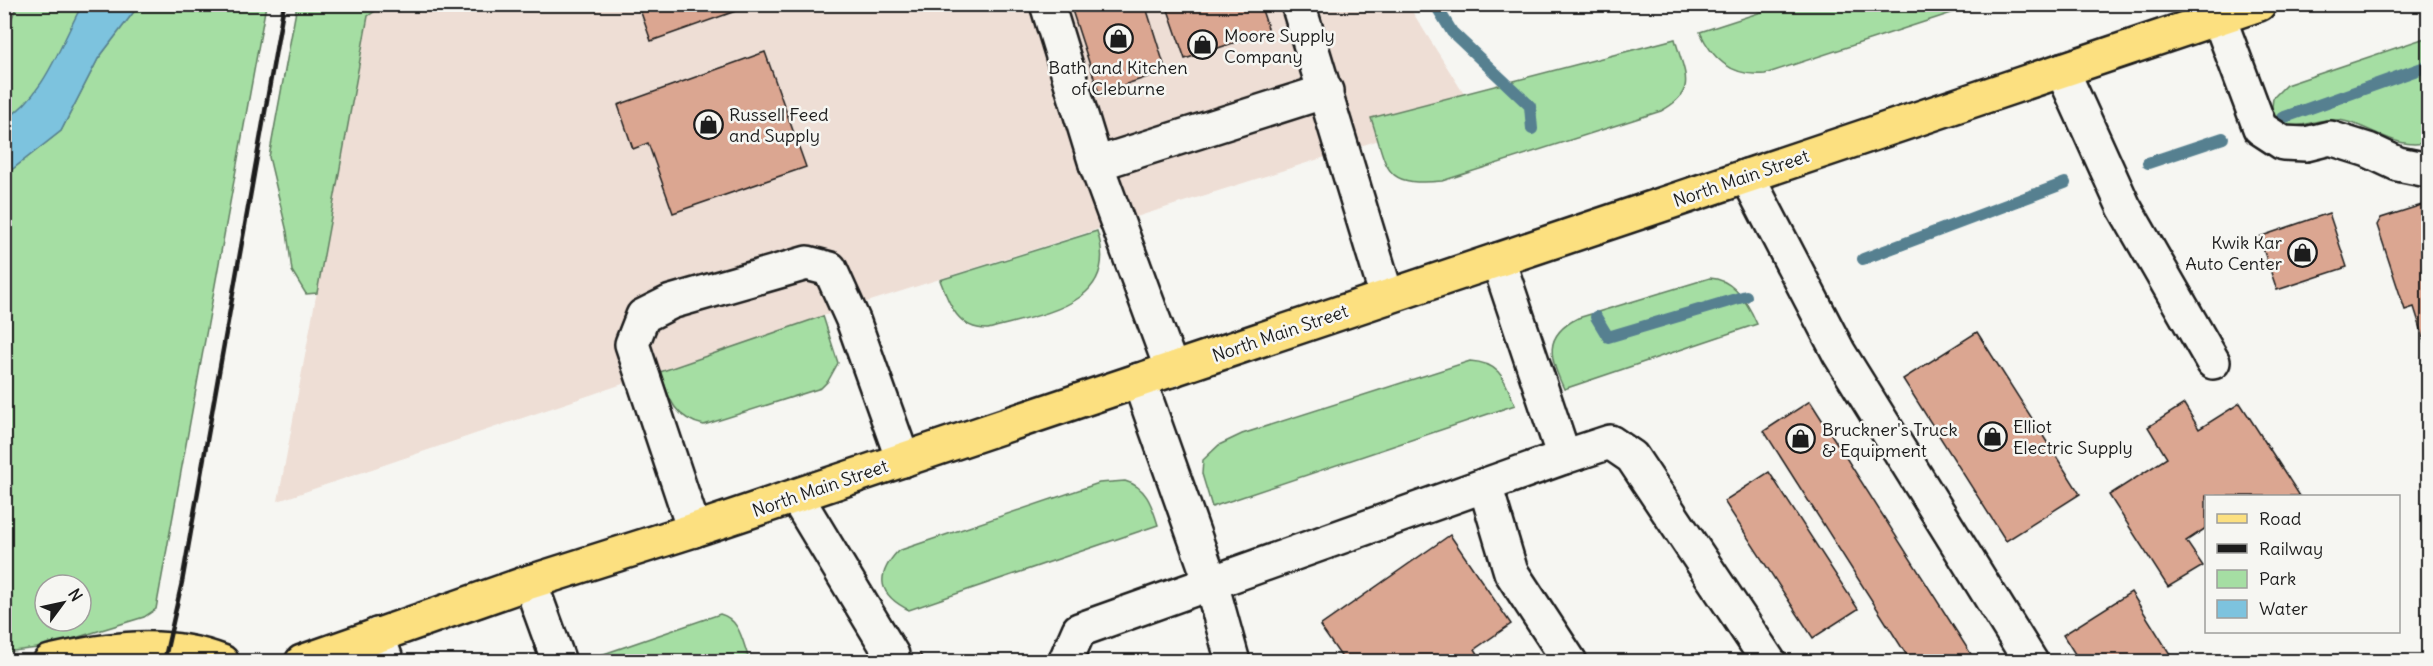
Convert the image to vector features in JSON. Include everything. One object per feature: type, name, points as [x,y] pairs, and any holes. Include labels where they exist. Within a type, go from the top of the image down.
[{"type":"main road","name":"North Main Street","points":[[302,662],[382,648],[530,582],[796,496],[2259,4]]},
{"type":"main road","points":[[50,662],[92,653],[157,648],[202,654],[222,662]]},
{"type":"lane","points":[[1047,4],[1096,164],[1172,370]]},
{"type":"lane","points":[[1298,4],[1387,297]]},
{"type":"lane","points":[[2219,18],[2260,128],[2283,143],[2306,144],[2330,138],[2368,150],[2398,164],[2428,170]]},
{"type":"lane","points":[[2062,70],[2124,207],[2214,362]]},
{"type":"lane","points":[[1096,164],[1326,92]]},
{"type":"lane","points":[[1747,176],[1839,353],[2031,662]]},
{"type":"lane","points":[[1498,260],[1564,457]]},
{"type":"lane","points":[[694,530],[632,344],[643,316],[671,302],[807,263],[830,269],[853,320],[903,460]]},
{"type":"lane","points":[[1140,380],[1211,583],[1233,662]]},
{"type":"lane","points":[[1065,662],[1079,630],[1610,442],[1632,457],[1769,662]]},
{"type":"lane","points":[[1485,485],[1511,572],[1570,662]]},
{"type":"lane","points":[[796,496],[892,655]]},
{"type":"lane","points":[[530,582],[559,662]]},
{"type":"shaded area","points":[[384,5],[1408,5],[1474,110],[823,316],[278,501],[368,16]]},
{"type":"green space","points":[[17,5],[82,5],[42,83],[19,110],[5,120],[5,35]]},
{"type":"green space","points":[[139,5],[266,5],[156,609],[144,617],[93,633],[93,573],[33,573],[33,633],[92,633],[46,647],[5,652],[5,175],[61,131],[98,59]]},
{"type":"green space","points":[[297,5],[384,5],[368,16],[317,293],[306,294],[292,271],[287,232],[269,157]]},
{"type":"green space","points":[[1783,5],[1976,5],[1765,74],[1743,73],[1725,65],[1711,51],[1700,32]]},
{"type":"green space","points":[[2428,37],[2428,142],[2417,144],[2396,141],[2355,124],[2336,120],[2285,127],[2271,116],[2273,98],[2286,85]]},
{"type":"green space","points":[[1675,39],[1685,71],[1685,88],[1673,104],[1661,111],[1442,181],[1408,181],[1397,177],[1385,161],[1371,118]]},
{"type":"green space","points":[[1097,231],[1102,256],[1098,276],[1087,291],[1052,311],[1030,318],[988,329],[969,325],[956,314],[940,280]]},
{"type":"green space","points":[[1710,278],[1719,279],[1733,287],[1745,300],[1757,324],[1564,389],[1555,367],[1552,349],[1554,340],[1566,325],[1578,318]]},
{"type":"green space","points":[[823,316],[838,363],[828,381],[821,388],[704,425],[686,418],[674,406],[660,372]]},
{"type":"green space","points":[[1470,361],[1480,362],[1495,369],[1504,380],[1515,405],[1212,507],[1202,474],[1203,460],[1219,445],[1242,434]]},
{"type":"green space","points":[[1125,481],[1139,488],[1148,498],[1158,525],[909,610],[886,592],[883,585],[885,569],[898,551],[1099,483]]},
{"type":"green space","points":[[720,614],[732,620],[736,625],[748,656],[731,662],[594,661],[598,656]]},
{"type":"water","points":[[82,5],[139,5],[98,59],[61,131],[5,175],[5,120],[19,110],[41,83]]},
{"type":"building","points":[[638,4],[752,4],[753,5],[651,41]]},
{"type":"building","name":"Bath and Kitchen of Cleburne","points":[[1070,4],[1145,4],[1166,71],[1099,93]]},
{"type":"building","name":"Moore Supply Company","points":[[1166,4],[1260,4],[1269,31],[1185,59]]},
{"type":"building","name":"Russell Feed and Supply","points":[[765,52],[806,167],[673,213],[648,143],[633,149],[618,105]]},
{"type":"building","points":[[2428,203],[2428,351],[2414,307],[2405,310],[2377,225],[2381,218]]},
{"type":"building","name":"Kwik Kar Auto Center","points":[[2329,213],[2347,267],[2277,290],[2259,237]]},
{"type":"building","name":"Elliot Electric Supply","points":[[1977,332],[2080,494],[2006,541],[1903,379]]},
{"type":"building","points":[[1810,401],[1976,662],[1911,662],[1764,431]]},
{"type":"building","points":[[2240,403],[2299,495],[2205,495],[2205,529],[2186,541],[2203,566],[2168,587],[2109,495],[2167,458],[2148,427],[2184,404],[2199,429]]},
{"type":"building","points":[[1769,472],[1858,609],[1813,638],[1724,501]]},
{"type":"building","points":[[1450,535],[1511,624],[1475,649],[1483,662],[1345,662],[1320,626]]},
{"type":"building","points":[[2131,592],[2175,662],[2080,662],[2063,635]]},
{"type":"building","points":[[920,654],[925,662],[910,662]]},
{"type":"waterway","points":[[1435,4],[1452,32],[1530,106],[1532,129]]},
{"type":"waterway","points":[[2282,118],[2428,66]]},
{"type":"waterway","points":[[2148,163],[2223,138]]},
{"type":"waterway","points":[[1863,259],[2065,183]]},
{"type":"waterway","points":[[1596,317],[1608,337],[1746,296]]},
{"type":"railway","points":[[164,662],[182,582],[284,4]]},
{"type":"place","name":"Bath and Kitchen of Cleburne","points":[[1118,38]]},
{"type":"place","name":"Moore Supply Company","points":[[1203,45]]},
{"type":"place","name":"Russell Feed and Supply","points":[[708,124]]},
{"type":"place","name":"Kwik Kar Auto Center","points":[[2303,252]]},
{"type":"place","name":"Elliot Electric Supply","points":[[1992,436]]},
{"type":"place","name":"Bruckner's Truck & Equipment","points":[[1801,439]]}]
